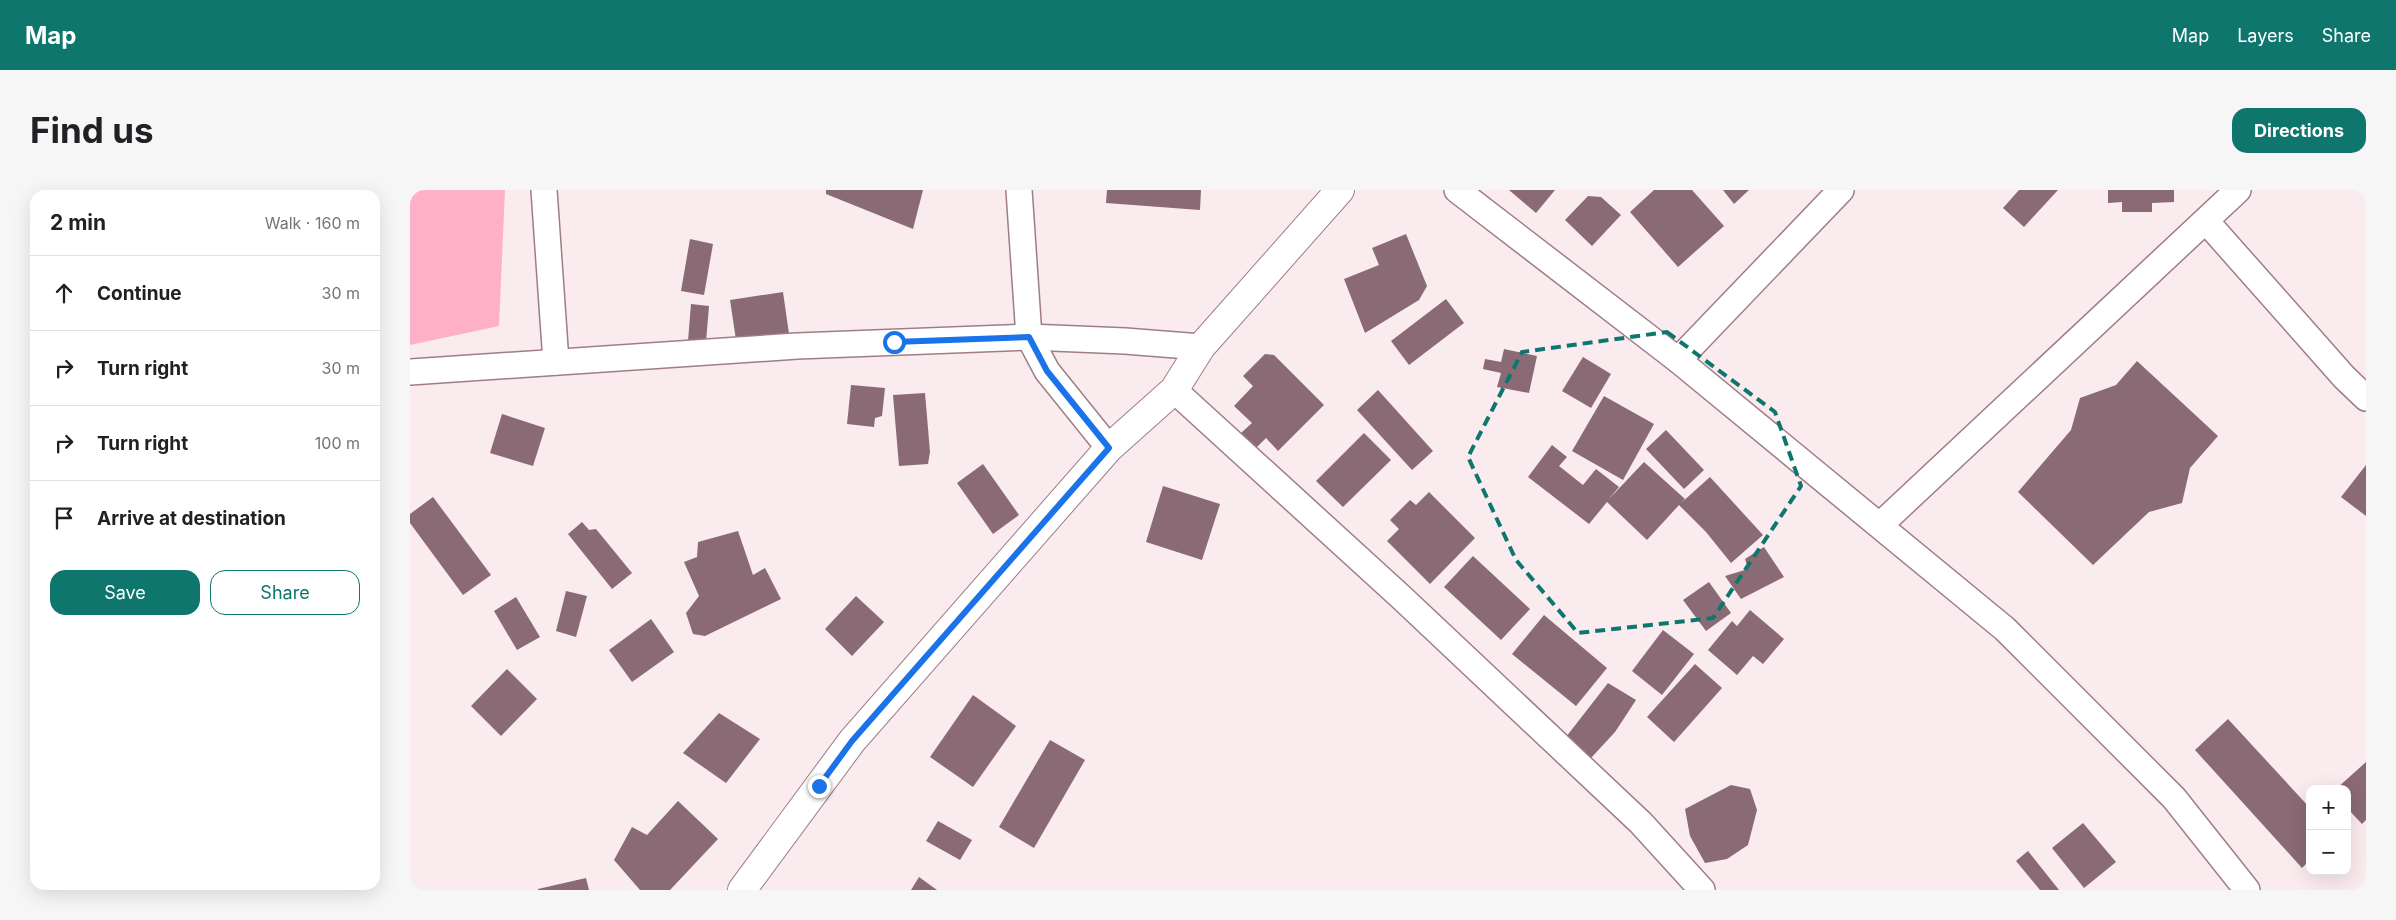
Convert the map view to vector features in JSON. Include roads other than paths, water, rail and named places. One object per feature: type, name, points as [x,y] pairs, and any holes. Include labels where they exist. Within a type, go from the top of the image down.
[{"type":"street","points":[[544,190],[556,362]]},
{"type":"street","points":[[1019,190],[1029,337],[1047,371],[1109,448]]},
{"type":"street","points":[[742,890],[852,741],[1109,448],[1174,390],[1201,347],[1340,190]]},
{"type":"street","points":[[1457,190],[1678,360],[2005,629],[2174,798],[2247,890]]},
{"type":"street","points":[[1678,360],[1841,190]]},
{"type":"street","points":[[1880,525],[2238,190]]},
{"type":"street","points":[[2206,221],[2344,377],[2366,398]]},
{"type":"street","points":[[410,372],[797,346],[1029,337],[1126,341],[1201,347]]},
{"type":"street","points":[[1174,390],[1401,597],[1641,823],[1702,890]]}]
